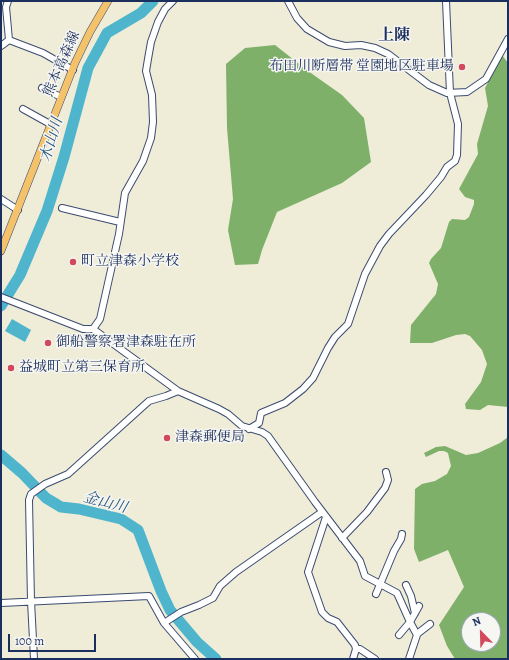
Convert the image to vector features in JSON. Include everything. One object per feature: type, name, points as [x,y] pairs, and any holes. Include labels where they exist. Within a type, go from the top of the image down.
[{"type":"main road","name":"熊本高森線","points":[[1,251],[72,70],[90,32],[108,1]]},
{"type":"street","points":[[93,330],[100,320],[125,193],[143,161],[151,138],[153,122],[152,95],[146,71],[151,42],[158,22],[173,1]]},
{"type":"street","points":[[288,1],[297,18],[307,29],[329,42],[345,46],[361,45],[375,48],[388,54],[430,85],[450,93],[467,92],[486,79],[508,39]]},
{"type":"street","points":[[249,429],[259,423],[261,413],[285,403],[303,389],[313,378],[328,348],[348,324],[365,274],[380,246],[389,234],[426,195],[447,167],[455,161],[457,155],[458,124],[450,93],[446,1]]},
{"type":"street","points":[[5,4],[9,40]]},
{"type":"street","points":[[9,40],[43,53],[72,70]]},
{"type":"street","points":[[1,46],[9,40]]},
{"type":"street","points":[[42,88],[62,97]]},
{"type":"street","points":[[23,109],[50,124]]},
{"type":"street","points":[[1,199],[18,210]]},
{"type":"street","points":[[62,208],[120,222]]},
{"type":"street","points":[[1,297],[83,329],[93,330],[178,391],[219,409],[228,414],[242,426],[262,432],[268,436],[322,512],[360,561],[365,576],[397,593],[417,634]]},
{"type":"street","points":[[34,659],[31,602],[29,500],[32,494],[45,484],[68,474],[149,401],[178,391]]},
{"type":"street","points":[[342,538],[368,512],[385,488],[388,480],[386,472]]},
{"type":"street","points":[[166,621],[181,612],[212,598],[220,586],[236,572],[322,512]]},
{"type":"street","points":[[326,517],[308,572],[322,612],[328,618],[337,622],[351,639],[356,649],[353,659]]},
{"type":"street","points":[[376,594],[379,584],[402,534]]},
{"type":"street","points":[[406,585],[411,596],[415,613]]},
{"type":"street","points":[[1,603],[149,596],[195,659]]},
{"type":"street","points":[[399,635],[410,622],[419,606]]},
{"type":"street","points":[[409,659],[417,634],[430,624]]},
{"type":"street","points":[[356,649],[360,649],[375,659]]},
{"type":"green space","points":[[275,45],[342,95],[364,118],[371,162],[342,183],[277,212],[258,264],[235,265],[228,230],[233,199],[227,128],[226,64],[245,48]]},
{"type":"green space","points":[[502,55],[508,63],[508,407],[488,405],[480,410],[466,409],[465,404],[481,382],[487,364],[482,350],[470,336],[465,334],[456,335],[432,343],[410,343],[411,325],[436,294],[438,284],[429,263],[441,248],[449,222],[452,219],[465,220],[469,217],[474,204],[474,200],[465,197],[459,189],[478,154],[477,144],[488,106],[485,88]]},
{"type":"green space","points":[[508,437],[508,659],[455,659],[447,646],[439,625],[464,587],[448,550],[419,562],[414,549],[415,489],[422,484],[435,481],[447,474],[451,466],[448,453],[444,451],[439,451],[426,457],[424,453],[436,447],[445,446],[466,455],[478,453],[500,443]]},
{"type":"water","points":[[12,319],[31,330],[25,342],[5,331]]},
{"type":"waterway","name":"木山川","points":[[1,306],[20,275],[47,211],[64,157],[88,68],[107,33],[141,13],[153,1]]},
{"type":"waterway","name":"金山川","points":[[1,455],[22,473],[46,498],[61,507],[79,509],[121,519],[138,530],[161,591],[170,610],[197,642],[216,659]]},
{"type":"place","name":"布田川断層帯 堂園地区駐車場","points":[[462,67]]},
{"type":"place","name":"町立津森小学校","points":[[73,262]]},
{"type":"place","name":"御船警察署津森駐在所","points":[[48,343]]},
{"type":"place","name":"益城町立第三保育所","points":[[11,368]]},
{"type":"place","name":"津森郵便局","points":[[167,438]]},
{"type":"district","name":"上陳","points":[[394,36]]}]
